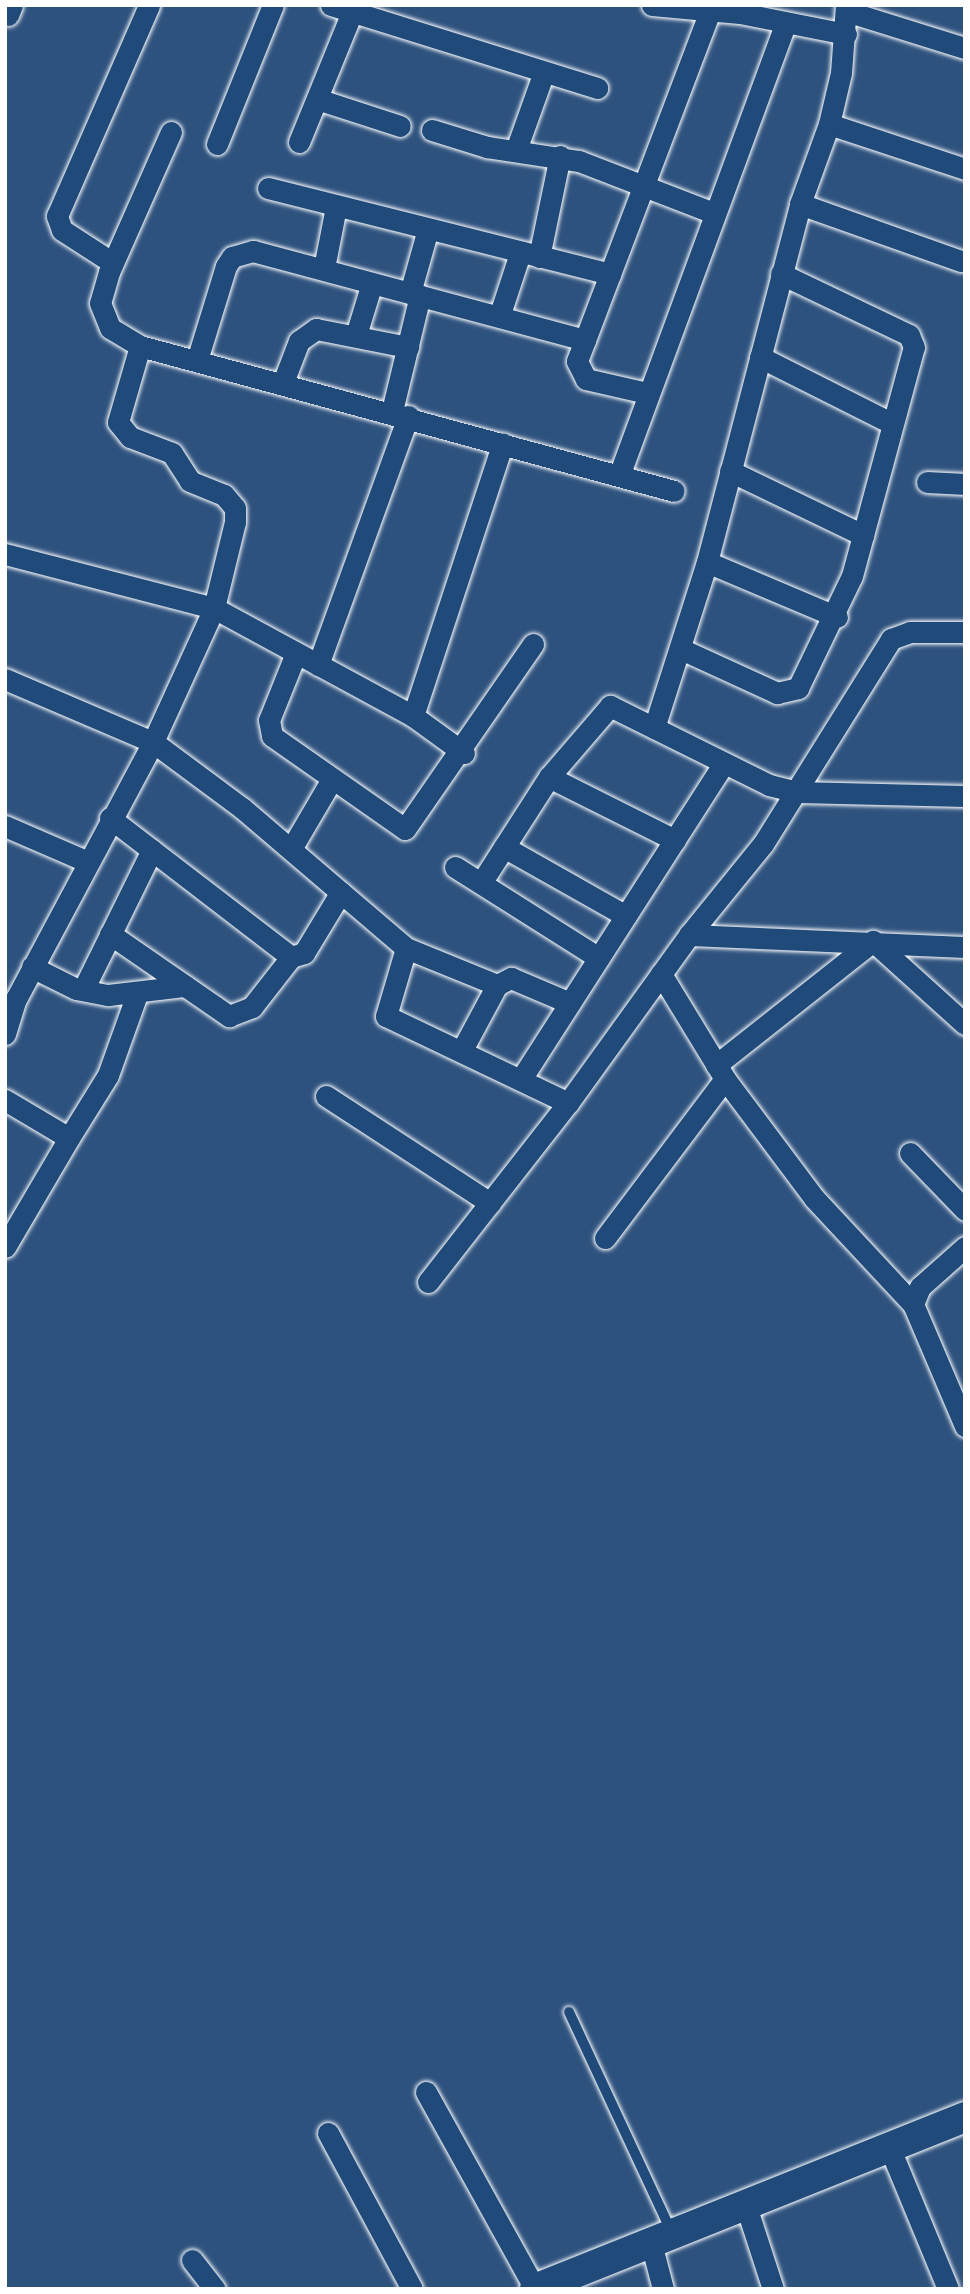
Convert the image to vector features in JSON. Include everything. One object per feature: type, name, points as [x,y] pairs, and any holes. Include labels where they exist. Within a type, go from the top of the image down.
[{"type":"street","points":[[113,263],[62,230],[57,216],[149,5]]},
{"type":"street","points":[[217,144],[273,5]]},
{"type":"street","points":[[331,5],[353,9],[597,88]]},
{"type":"street","points":[[652,5],[710,10],[846,34]]},
{"type":"street","points":[[654,728],[707,562],[800,204],[829,124],[846,34],[846,8],[965,48]]},
{"type":"street","points":[[299,142],[353,9]]},
{"type":"street","points":[[647,393],[580,376],[577,361],[710,10]]},
{"type":"street","points":[[620,473],[647,393],[786,23]]},
{"type":"street","points":[[516,150],[544,72]]},
{"type":"street","points":[[317,99],[400,126]]},
{"type":"street","points":[[829,124],[965,169]]},
{"type":"street","points":[[432,130],[516,150],[560,156],[645,184],[715,213]]},
{"type":"street","points":[[171,132],[113,263],[100,303],[103,317],[141,346],[198,357],[284,380],[503,443],[620,473],[674,491]]},
{"type":"street","points":[[500,314],[529,255],[560,156]]},
{"type":"street","points":[[268,188],[610,274]]},
{"type":"street","points":[[800,204],[961,261]]},
{"type":"street","points":[[324,268],[336,207]]},
{"type":"street","points":[[318,665],[400,413],[415,294],[428,229]]},
{"type":"street","points":[[198,357],[232,257],[253,251],[500,314],[585,340]]},
{"type":"street","points":[[681,649],[784,695],[798,688],[837,617],[863,535],[914,340],[781,274]]},
{"type":"street","points":[[356,335],[372,283]]},
{"type":"street","points":[[284,380],[307,333],[356,335],[408,347]]},
{"type":"street","points":[[5,1034],[11,997],[32,967],[86,861],[152,742],[214,608],[235,508],[225,495],[190,481],[172,453],[130,437],[118,422],[141,346]]},
{"type":"street","points":[[760,357],[891,423]]},
{"type":"street","points":[[414,716],[503,443]]},
{"type":"street","points":[[730,471],[863,535]]},
{"type":"street","points":[[927,482],[965,484]]},
{"type":"street","points":[[5,554],[214,608],[414,716],[464,753]]},
{"type":"street","points":[[707,562],[837,617]]},
{"type":"street","points":[[428,1282],[568,1103],[689,935],[797,792],[891,639],[910,632],[965,632]]},
{"type":"street","points":[[296,653],[268,729],[332,779],[405,829],[464,753],[533,644]]},
{"type":"street","points":[[5,679],[152,742],[291,849],[407,947],[497,985]]},
{"type":"street","points":[[481,883],[549,777],[604,708],[654,728],[724,763],[797,792],[965,796]]},
{"type":"street","points":[[523,1076],[724,763]]},
{"type":"street","points":[[549,777],[675,840]]},
{"type":"street","points":[[291,849],[332,779]]},
{"type":"street","points":[[110,818],[291,957]]},
{"type":"street","points":[[5,826],[86,861]]},
{"type":"street","points":[[504,847],[626,916]]},
{"type":"street","points":[[83,990],[152,850]]},
{"type":"street","points":[[455,867],[599,958]]},
{"type":"street","points":[[110,933],[217,1011],[238,1016],[291,957],[304,953],[341,892]]},
{"type":"street","points":[[689,935],[965,947]]},
{"type":"street","points":[[873,941],[965,1024]]},
{"type":"street","points":[[605,1238],[721,1072],[873,941]]},
{"type":"street","points":[[407,947],[386,1016],[523,1076],[568,1103]]},
{"type":"street","points":[[32,967],[83,990],[137,994],[185,986]]},
{"type":"street","points":[[661,974],[721,1072],[844,1235],[914,1304],[963,1414]]},
{"type":"street","points":[[463,1050],[497,985],[511,978],[570,1003]]},
{"type":"street","points":[[6,1242],[108,1075],[137,994]]},
{"type":"street","points":[[326,1096],[490,1203]]},
{"type":"street","points":[[5,1100],[69,1138]]},
{"type":"street","points":[[910,1153],[965,1210]]},
{"type":"street","points":[[914,1304],[920,1287],[965,1247]]},
{"type":"street","points":[[426,2092],[535,2289],[888,2144],[965,2116]]},
{"type":"street","points":[[328,2133],[412,2289]]},
{"type":"street","points":[[888,2144],[948,2289]]},
{"type":"street","points":[[745,2203],[773,2289]]},
{"type":"street","points":[[661,2238],[663,2289]]},
{"type":"street","points":[[192,2260],[215,2289]]},
{"type":"lane","points":[[569,2012],[661,2238]]}]
